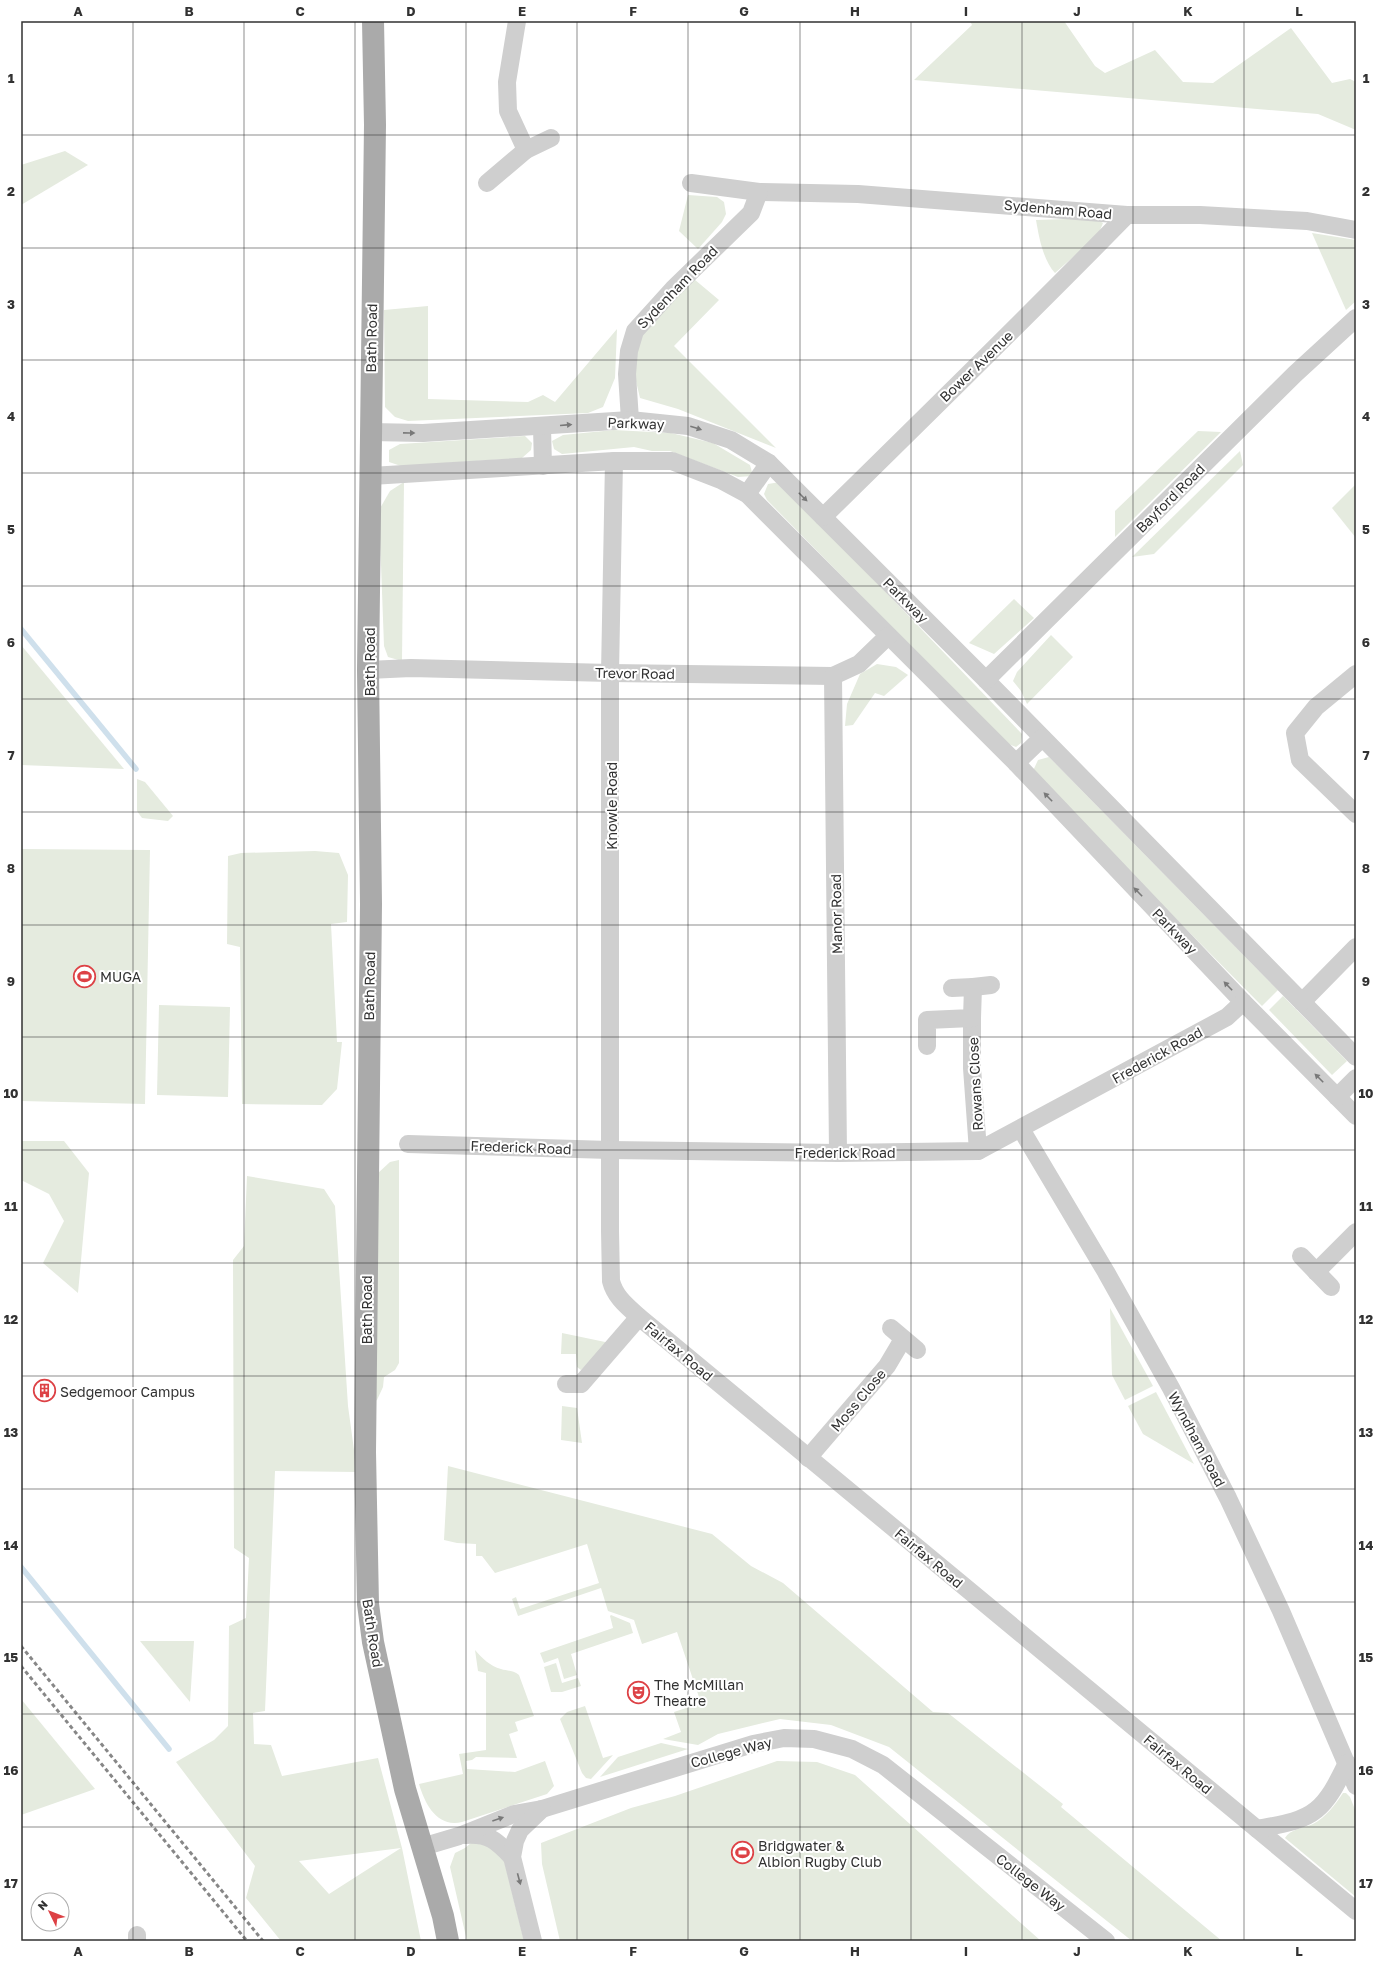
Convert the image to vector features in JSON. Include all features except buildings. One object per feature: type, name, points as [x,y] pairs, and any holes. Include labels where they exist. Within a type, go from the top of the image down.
[{"type":"main road","name":"Bath Road","points":[[373,21],[375,125],[368,670],[371,904],[366,1375],[368,1604],[373,1642],[405,1789],[443,1916],[448,1941]]},
{"type":"street","points":[[517,21],[507,82],[508,111],[526,150]]},
{"type":"street","points":[[486,183],[526,150],[551,138]]},
{"type":"street","name":"Sydenham Road","points":[[691,183],[759,192],[858,194],[1127,215],[1200,215],[1307,221],[1356,230]]},
{"type":"street","name":"Sydenham Road","points":[[630,420],[627,374],[629,351],[635,331],[673,289],[751,213],[759,192]]},
{"type":"street","name":"Bower Avenue","points":[[823,517],[952,389],[1030,315],[1127,215]]},
{"type":"street","name":"Bayford Road","points":[[986,680],[1240,428],[1356,318]]},
{"type":"street","name":"Parkway","points":[[370,432],[423,433],[542,427],[630,420],[688,426],[731,440],[769,463],[986,680],[1356,1057]]},
{"type":"street","points":[[542,427],[543,466]]},
{"type":"street","name":"Parkway","points":[[371,476],[614,462],[672,461],[721,480],[747,494],[1016,763],[1243,1002],[1356,1116]]},
{"type":"street","name":"Knowle Road","points":[[610,1150],[610,673],[614,462]]},
{"type":"street","points":[[747,494],[769,463]]},
{"type":"street","name":"Trevor Road","points":[[368,670],[411,668],[610,673],[833,676],[859,664],[888,636]]},
{"type":"street","points":[[1356,674],[1316,707],[1295,733],[1300,760],[1356,814]]},
{"type":"street","name":"Manor Road","points":[[833,676],[838,1153]]},
{"type":"street","points":[[1016,763],[1042,738]]},
{"type":"street","points":[[1302,1002],[1356,947]]},
{"type":"street","points":[[952,988],[991,984]]},
{"type":"street","name":"Rowans Close","points":[[973,987],[972,1068],[978,1151]]},
{"type":"street","name":"Frederick Road","points":[[408,1144],[610,1150],[838,1153],[978,1151],[1227,1017],[1243,1002]]},
{"type":"street","name":"Rowans Close","points":[[927,1046],[927,1020],[972,1018]]},
{"type":"street","points":[[1337,1097],[1356,1078]]},
{"type":"street","name":"Wyndham Road","points":[[1021,1129],[1106,1272],[1171,1388],[1228,1498],[1281,1611],[1356,1786]]},
{"type":"street","name":"Fairfax Road","points":[[610,1150],[611,1281],[617,1296],[639,1317],[808,1458],[1356,1911]]},
{"type":"street","points":[[1316,1272],[1356,1232]]},
{"type":"street","points":[[1301,1256],[1331,1287]]},
{"type":"street","points":[[566,1384],[581,1384],[639,1317]]},
{"type":"street","name":"Moss Close","points":[[808,1458],[887,1366],[904,1339]]},
{"type":"street","name":"College Way","points":[[422,1847],[459,1836],[514,1814],[542,1809],[753,1744],[784,1738],[814,1739],[852,1749],[883,1765],[1106,1941]]},
{"type":"street","points":[[1257,1830],[1305,1817],[1317,1810],[1338,1782],[1347,1763]]},
{"type":"street","points":[[533,1941],[512,1857],[515,1841],[520,1830],[542,1809]]},
{"type":"street","points":[[459,1836],[480,1834],[489,1837],[512,1857]]},
{"type":"shaded area","points":[[970,21],[1064,21],[1095,66],[1105,73],[1155,50],[1183,82],[1213,83],[1291,28],[1332,83],[1350,79],[1356,82],[1356,130],[1318,114],[914,80],[972,25]]},
{"type":"shaded area","points":[[65,151],[88,165],[21,205],[21,165]]},
{"type":"shaded area","points":[[688,195],[717,197],[724,202],[726,214],[722,222],[698,249],[679,231]]},
{"type":"shaded area","points":[[1094,218],[1103,223],[1098,235],[1055,273],[1047,262],[1040,241],[1036,220]]},
{"type":"shaded area","points":[[1312,233],[1356,240],[1356,301],[1346,310]]},
{"type":"shaded area","points":[[688,274],[719,300],[674,346],[776,448],[678,409],[640,398],[633,369],[639,339]]},
{"type":"shaded area","points":[[428,306],[428,399],[528,402],[543,395],[555,402],[617,329],[615,378],[603,407],[588,413],[408,421],[395,417],[385,407],[384,310]]},
{"type":"shaded area","points":[[614,430],[671,433],[713,443],[750,465],[753,476],[738,477],[670,451],[652,451],[634,447],[562,454],[554,449],[552,441],[563,435]]},
{"type":"shaded area","points":[[1198,431],[1221,432],[1115,537],[1115,511]]},
{"type":"shaded area","points":[[525,436],[532,443],[531,450],[522,458],[401,466],[389,462],[389,450],[400,444]]},
{"type":"shaded area","points":[[1240,451],[1243,465],[1154,554],[1132,557]]},
{"type":"shaded area","points":[[404,482],[402,661],[388,657],[384,646],[379,510],[390,491]]},
{"type":"shaded area","points":[[780,482],[1022,734],[1021,743],[1016,747],[1006,743],[767,500],[764,494],[768,484]]},
{"type":"shaded area","points":[[1356,484],[1356,538],[1332,508]]},
{"type":"shaded area","points":[[1014,599],[1034,618],[994,654],[969,643]]},
{"type":"shaded area","points":[[1051,635],[1073,657],[1027,704],[1021,691],[1013,681],[1017,672]]},
{"type":"shaded area","points":[[21,645],[124,769],[21,765]]},
{"type":"shaded area","points":[[877,664],[896,667],[908,675],[884,696],[875,693],[853,725],[845,726],[847,704],[860,674]]},
{"type":"shaded area","points":[[1049,757],[1278,990],[1262,1006],[1032,773],[1038,760]]},
{"type":"shaded area","points":[[137,779],[145,782],[173,816],[168,821],[142,818],[137,811]]},
{"type":"shaded area","name":"MUGA","points":[[21,849],[150,850],[145,1104],[21,1101]]},
{"type":"shaded area","points":[[315,851],[339,853],[348,875],[347,922],[331,924],[337,1042],[342,1042],[337,1089],[322,1105],[242,1104],[240,947],[227,944],[228,856],[241,853]]},
{"type":"shaded area","points":[[1283,996],[1347,1061],[1332,1075],[1269,1010]]},
{"type":"shaded area","points":[[159,1005],[230,1007],[228,1097],[157,1095]]},
{"type":"shaded area","points":[[21,1141],[64,1141],[89,1173],[78,1293],[43,1263],[64,1221],[49,1194],[21,1180]]},
{"type":"shaded area","points":[[399,1160],[399,1363],[395,1370],[384,1377],[383,1387],[377,1400],[375,1401],[377,1174],[390,1162]]},
{"type":"shaded area","points":[[247,1176],[324,1189],[335,1206],[348,1406],[357,1472],[275,1471],[265,1711],[253,1713],[254,1744],[271,1745],[282,1776],[378,1758],[402,1848],[421,1941],[281,1941],[246,1898],[255,1866],[176,1762],[214,1740],[228,1726],[229,1626],[246,1618],[249,1558],[234,1548],[233,1260],[244,1246]],"holes":[[[401,1848],[329,1894],[299,1861]]]},
{"type":"shaded area","points":[[1110,1308],[1153,1386],[1125,1400],[1112,1375]]},
{"type":"shaded area","points":[[562,1333],[610,1343],[581,1370],[577,1367],[576,1354],[561,1354]]},
{"type":"shaded area","points":[[1156,1392],[1194,1464],[1143,1434],[1128,1406]]},
{"type":"shaded area","points":[[562,1406],[577,1408],[582,1443],[561,1440]]},
{"type":"shaded area","points":[[448,1466],[712,1534],[751,1566],[783,1583],[933,1712],[948,1713],[1063,1804],[1061,1807],[1222,1941],[1132,1941],[889,1747],[831,1725],[780,1719],[718,1734],[698,1745],[663,1739],[681,1732],[674,1712],[701,1703],[677,1632],[642,1644],[634,1620],[608,1611],[601,1588],[518,1616],[512,1599],[516,1597],[520,1609],[599,1583],[587,1544],[495,1573],[482,1556],[476,1556],[476,1544],[457,1543],[444,1540]]},
{"type":"shaded area","points":[[611,1615],[630,1623],[633,1633],[571,1654],[577,1675],[564,1679],[558,1658],[544,1663],[540,1653],[613,1628]]},
{"type":"shaded area","points":[[140,1641],[194,1641],[190,1702]]},
{"type":"shaded area","points":[[475,1650],[483,1659],[493,1666],[512,1671],[519,1675],[534,1716],[515,1722],[518,1731],[509,1734],[517,1758],[476,1757],[472,1760],[466,1761],[467,1769],[515,1772],[545,1761],[554,1786],[547,1794],[462,1822],[453,1823],[439,1818],[433,1813],[419,1784],[463,1774],[459,1754],[486,1750],[486,1673],[478,1671]]},
{"type":"shaded area","points":[[556,1663],[562,1683],[578,1678],[581,1686],[562,1692],[551,1692],[544,1667]]},
{"type":"shaded area","points":[[21,1699],[95,1789],[21,1815]]},
{"type":"shaded area","points":[[585,1706],[603,1758],[613,1755],[591,1779],[586,1778],[582,1773],[560,1719],[567,1712]]},
{"type":"shaded area","points":[[661,1743],[688,1749],[600,1777],[618,1757]]},
{"type":"shaded area","name":"Bridgwater & Albion Rugby Club","points":[[777,1761],[817,1762],[855,1775],[1041,1941],[560,1941],[542,1864],[541,1843],[631,1808],[675,1796]]},
{"type":"shaded area","points":[[1343,1793],[1346,1793],[1350,1797],[1356,1812],[1356,1897],[1285,1838],[1290,1833],[1313,1824],[1322,1818]]},
{"type":"shaded area","points":[[471,1843],[489,1843],[503,1856],[524,1941],[467,1941],[450,1867],[455,1853]]},
{"type":"waterway","points":[[21,629],[136,769]]},
{"type":"waterway","points":[[21,1567],[169,1749]]},
{"type":"railway","points":[[21,1646],[263,1941]]},
{"type":"railway","points":[[21,1666],[247,1941]]},
{"type":"place","name":"MUGA","points":[[84,976]]},
{"type":"place","name":"Sedgemoor Campus","points":[[44,1391]]},
{"type":"place","name":"The McMillan Theatre","points":[[639,1692]]},
{"type":"place","name":"Bridgwater & Albion Rugby Club","points":[[743,1853]]}]
